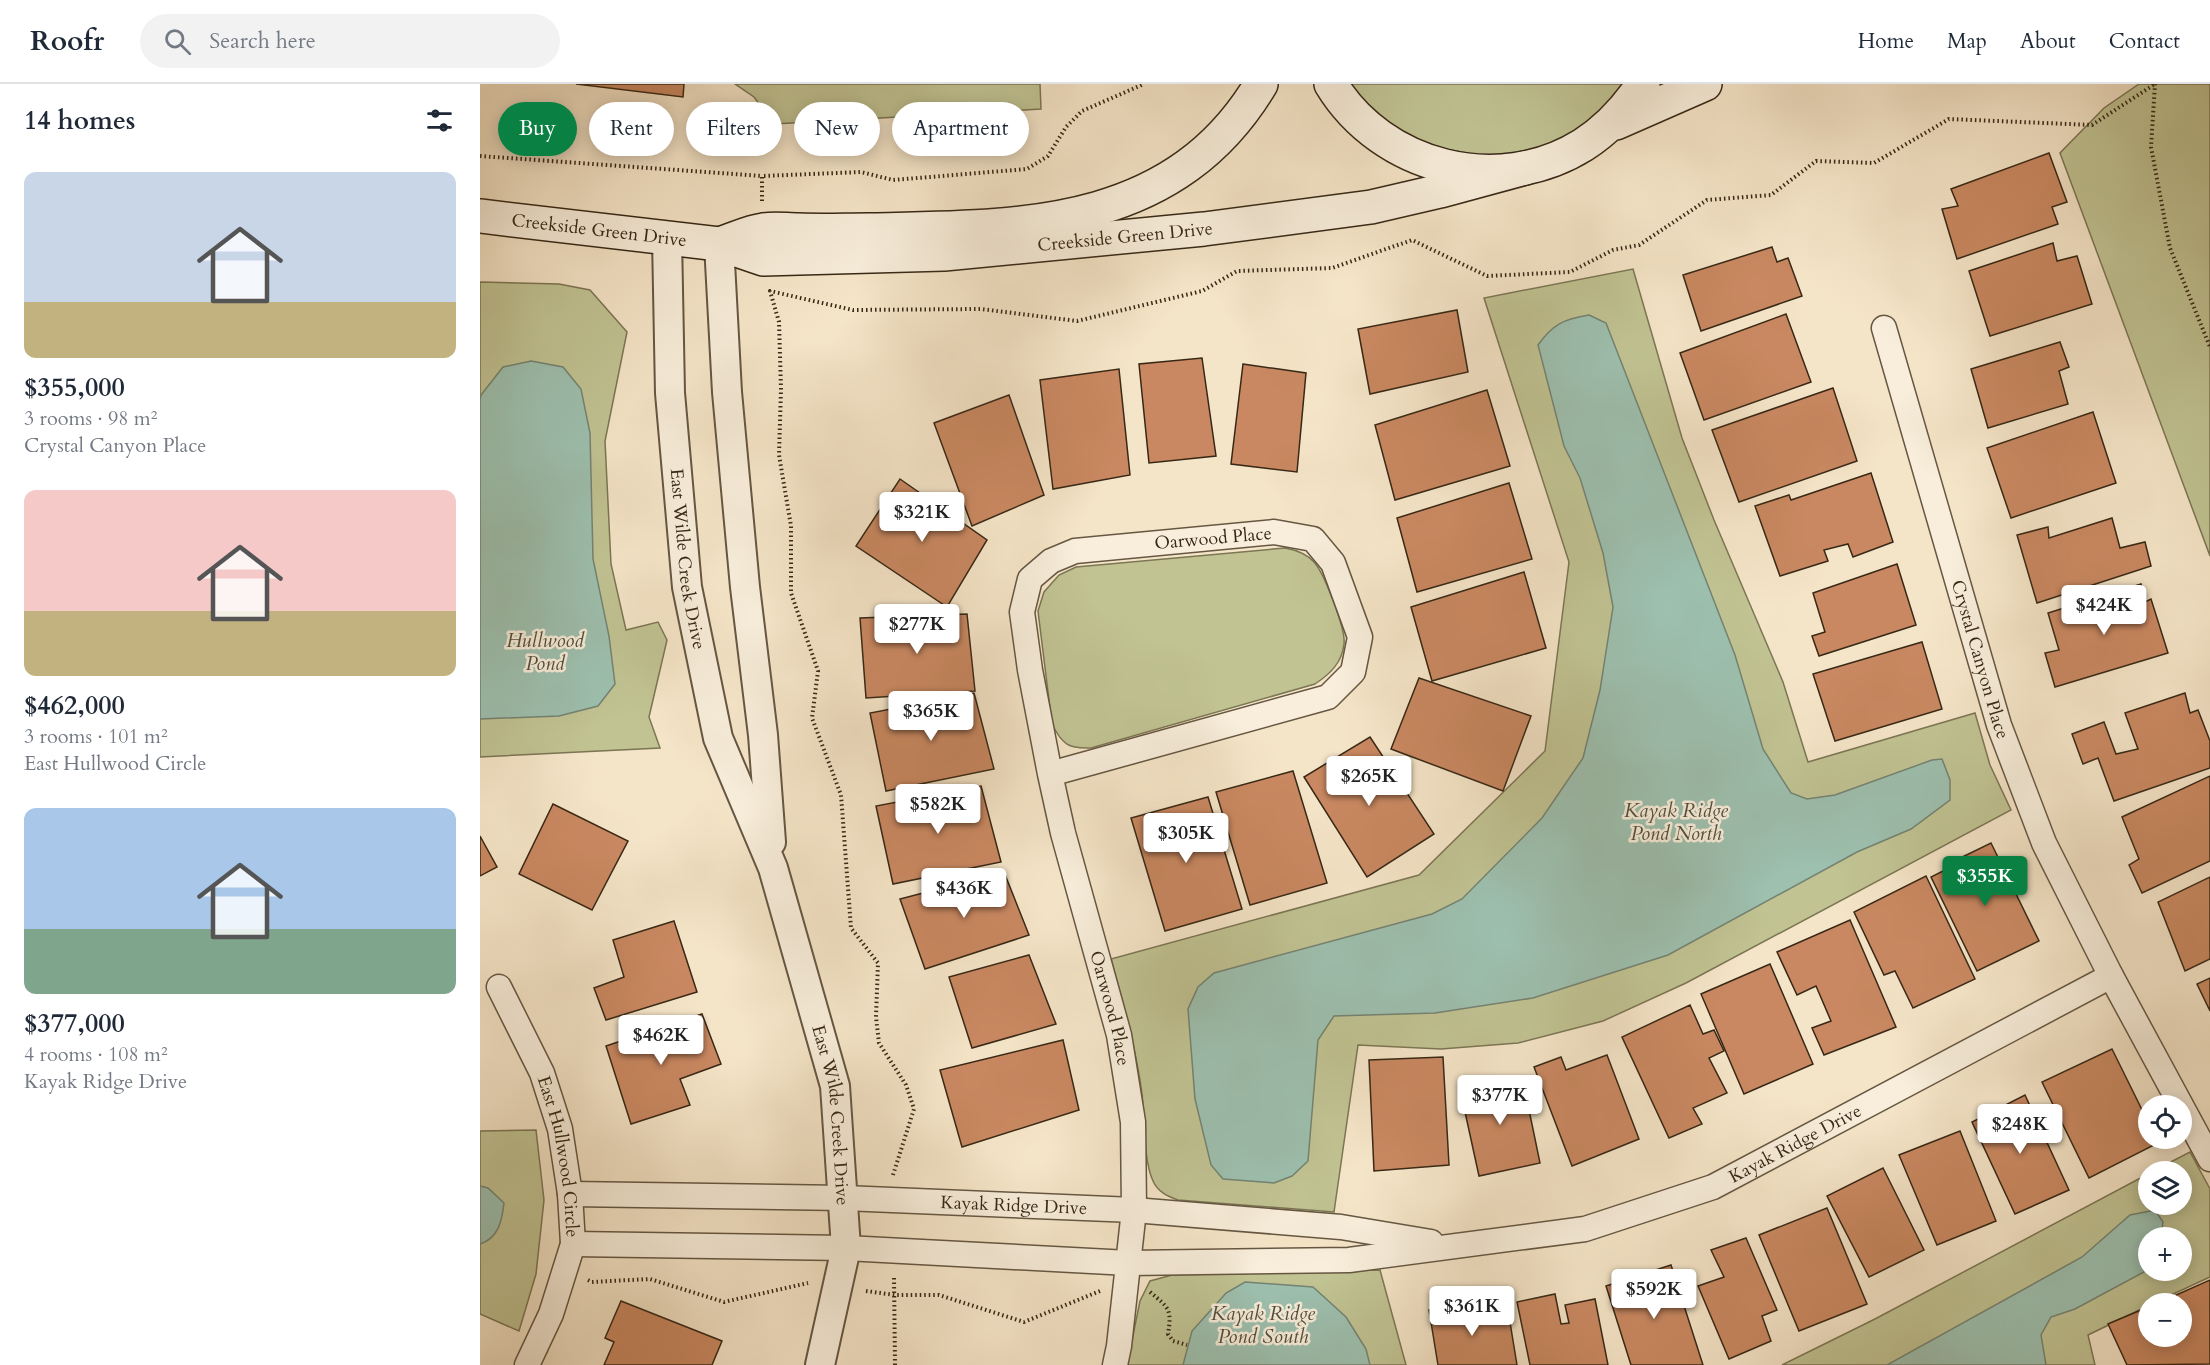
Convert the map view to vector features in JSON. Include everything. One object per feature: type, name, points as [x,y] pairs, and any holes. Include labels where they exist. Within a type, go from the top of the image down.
[{"type":"main road","name":"Creekside Green Drive","points":[[719,244],[763,230],[968,227],[1051,219],[1106,207],[1148,190],[1190,165],[1228,130],[1248,106],[1261,84]]},
{"type":"main road","points":[[1331,84],[1354,115],[1373,133],[1395,148],[1443,167],[1495,172],[1525,168],[1555,159],[1582,146],[1607,128],[1629,105],[1643,84]]},
{"type":"main road","points":[[1607,128],[1705,84]]},
{"type":"main road","name":"Creekside Green Drive","points":[[480,216],[719,244],[763,259],[977,252],[1204,229],[1371,207],[1525,168]]},
{"type":"street","name":"East Wilde Creek Drive","points":[[667,238],[670,393],[687,586],[718,738],[773,868],[835,1086],[846,1248],[819,1365]]},
{"type":"street","name":"East Wilde Creek Drive","points":[[719,244],[727,392],[745,587],[763,735],[773,868]]},
{"type":"street","name":"Crystal Canyon Place","points":[[1884,328],[1999,725],[2044,843],[2111,976],[2210,1159]]},
{"type":"street","name":"Oarwood Place","points":[[1050,774],[1328,697],[1353,672],[1360,637],[1333,563],[1313,539],[1274,532],[1076,551],[1051,561],[1030,579],[1022,612],[1030,670],[1050,774],[1063,833],[1119,1035],[1133,1122],[1134,1210],[1128,1274],[1115,1365]]},
{"type":"street","name":"Kayak Ridge Drive","points":[[573,1244],[846,1248],[1128,1274],[1349,1260],[1585,1229],[1713,1187],[2111,976]]},
{"type":"street","name":"East Hullwood Circle","points":[[499,987],[542,1073],[560,1129],[570,1194],[573,1244],[551,1314],[527,1365]]},
{"type":"street","name":"Kayak Ridge Drive","points":[[570,1194],[844,1198],[1134,1210],[1341,1227],[1456,1246]]},
{"type":"path","points":[[2155,84],[2151,147],[2170,248],[2210,347]]},
{"type":"path","points":[[890,1200],[894,1173],[914,1109],[906,1085],[879,1043],[876,1017],[878,963],[850,928],[841,795],[812,718],[818,671],[792,592],[791,526],[779,455],[781,389],[779,322],[770,291],[853,310],[981,309],[1077,321],[1203,291],[1237,271],[1332,268],[1412,240],[1487,276],[1570,272],[1613,250],[1639,245],[1707,200],[1771,195],[1816,161],[1874,163],[1949,118],[2092,125],[2155,84]]},
{"type":"path","points":[[480,156],[762,176]]},
{"type":"path","points":[[893,1251],[895,1365]]},
{"type":"path","points":[[565,1269],[592,1282],[650,1279],[724,1302],[810,1282],[894,1295],[939,1294],[1024,1322],[1102,1290],[1128,1274],[1167,1306],[1171,1315],[1168,1334],[1173,1341],[1187,1345]]},
{"type":"shaded area","points":[[735,84],[1040,84],[1041,109],[1029,110],[1029,102],[892,102],[892,117],[880,118],[880,102],[794,102],[794,123],[782,124],[782,102],[758,102]]},
{"type":"shaded area","points":[[1345,84],[1629,84],[1577,135],[1505,160],[1412,143]]},
{"type":"shaded area","points":[[2139,84],[2210,84],[2210,556],[2060,153],[2104,108]]},
{"type":"shaded area","points":[[1633,269],[1682,438],[1783,682],[1808,762],[1975,713],[1990,765],[2011,810],[1686,983],[1603,1021],[1518,1043],[1441,1049],[1358,1045],[1334,1212],[1178,1200],[1167,1195],[1155,1185],[1150,1172],[1139,1077],[1129,1026],[1111,959],[1419,875],[1545,751],[1569,562],[1484,298]]},
{"type":"shaded area","points":[[480,282],[559,284],[590,290],[627,332],[605,441],[611,564],[626,630],[658,622],[667,640],[649,717],[660,748],[480,757]]},
{"type":"shaded area","points":[[1285,548],[1301,552],[1314,562],[1334,602],[1342,626],[1343,651],[1338,662],[1326,676],[1315,684],[1091,748],[1071,746],[1063,741],[1052,724],[1038,611],[1044,592],[1059,575],[1076,567]]},
{"type":"shaded area","points":[[536,1130],[544,1200],[536,1274],[519,1331],[480,1314],[480,1131]]},
{"type":"shaded area","points":[[2190,1152],[2210,1189],[2210,1277],[2176,1293],[2138,1293],[2138,1311],[2088,1335],[2095,1365],[1782,1365],[1875,1319],[2138,1179],[2138,1215],[2192,1215],[2192,1161],[2172,1161]]},
{"type":"shaded area","points":[[1380,1270],[1406,1365],[1127,1365],[1140,1301],[1150,1281],[1172,1275]]},
{"type":"water","name":"Kayak Ridge Pond North","points":[[1589,315],[1606,323],[1735,655],[1763,749],[1791,793],[1807,799],[1835,795],[1932,760],[1942,759],[1950,780],[1950,800],[1911,829],[1857,852],[1668,955],[1533,998],[1435,1013],[1334,1016],[1318,1040],[1308,1161],[1292,1176],[1274,1183],[1223,1179],[1211,1165],[1195,1099],[1188,1009],[1198,987],[1214,973],[1432,914],[1462,899],[1542,818],[1583,758],[1600,690],[1613,607],[1603,553],[1580,478],[1564,446],[1538,345],[1554,327],[1573,318]]},
{"type":"water","name":"Hullwood Pond","points":[[531,361],[563,367],[581,389],[590,433],[593,559],[609,636],[615,684],[598,706],[559,716],[480,719],[480,400],[481,395],[503,367]]},
{"type":"water","points":[[480,1186],[488,1188],[504,1203],[498,1228],[491,1237],[480,1244]]},
{"type":"water","points":[[2130,1215],[2158,1215],[2163,1222],[2162,1227],[2138,1227],[2138,1275],[2075,1309],[2051,1317],[2041,1335],[2046,1365],[1887,1365],[2082,1257]]},
{"type":"water","name":"Kayak Ridge Pond South","points":[[1245,1282],[1313,1287],[1346,1317],[1366,1349],[1370,1365],[1183,1365],[1192,1331],[1226,1293]]},
{"type":"building","points":[[576,84],[684,84],[683,97]]},
{"type":"building","points":[[2049,153],[2067,202],[2052,207],[2058,224],[1957,259],[1942,209],[1958,206],[1951,189]]},
{"type":"building","points":[[2053,243],[2057,261],[2077,256],[2092,304],[1990,336],[1969,271]]},
{"type":"building","points":[[1772,247],[1777,262],[1788,258],[1802,296],[1701,331],[1683,275]]},
{"type":"building","points":[[1457,310],[1468,372],[1370,394],[1358,329]]},
{"type":"building","points":[[1786,314],[1811,382],[1704,420],[1680,353]]},
{"type":"building","points":[[2060,342],[2069,367],[2059,371],[2068,404],[1988,428],[1971,369]]},
{"type":"building","points":[[1202,358],[1216,456],[1149,463],[1139,364]]},
{"type":"building","points":[[1243,364],[1306,373],[1297,472],[1231,464]]},
{"type":"building","points":[[1119,369],[1130,475],[1053,489],[1040,380]]},
{"type":"building","points":[[1833,388],[1857,461],[1739,502],[1712,430]]},
{"type":"building","points":[[1487,390],[1510,466],[1395,500],[1375,425]]},
{"type":"building","points":[[1009,395],[1044,495],[972,526],[934,423]]},
{"type":"building","points":[[2093,412],[2116,483],[2011,518],[1987,448]]},
{"type":"building","points":[[1871,473],[1893,542],[1853,557],[1848,544],[1824,550],[1828,561],[1780,576],[1755,506],[1789,495],[1791,500]]},
{"type":"building","points":[[900,479],[987,540],[947,607],[856,546]]},
{"type":"building","points":[[1509,483],[1532,559],[1417,592],[1397,518]]},
{"type":"building","points":[[2112,518],[2120,548],[2145,542],[2151,566],[2037,603],[2017,535],[2048,527],[2049,538]]},
{"type":"building","points":[[1897,564],[1916,625],[1819,656],[1812,636],[1825,632],[1813,593]]},
{"type":"building","points":[[1524,572],[1546,648],[1432,681],[1411,607]]},
{"type":"building","points":[[2141,584],[2145,602],[2151,599],[2168,653],[2055,687],[2045,653],[2059,650],[2048,613]]},
{"type":"building","points":[[967,614],[975,691],[866,698],[860,618]]},
{"type":"building","points":[[1922,642],[1942,709],[1835,741],[1813,674]]},
{"type":"building","points":[[1419,678],[1531,716],[1503,791],[1391,749]]},
{"type":"building","points":[[974,693],[994,769],[886,791],[870,713]]},
{"type":"building","points":[[2185,693],[2190,713],[2198,710],[2210,741],[2210,768],[2114,801],[2098,758],[2083,764],[2072,734],[2104,722],[2116,754],[2138,749],[2125,713]]},
{"type":"building","points":[[1370,737],[1434,834],[1367,877],[1304,777]]},
{"type":"building","points":[[1293,771],[1327,883],[1250,905],[1216,792]]},
{"type":"building","points":[[2210,776],[2210,861],[2142,893],[2129,865],[2139,859],[2122,817]]},
{"type":"building","points":[[981,786],[1001,862],[893,884],[876,806]]},
{"type":"building","points":[[1208,797],[1242,909],[1165,931],[1131,818]]},
{"type":"building","points":[[553,804],[628,841],[592,910],[519,874]]},
{"type":"building","points":[[480,836],[497,867],[480,876]]},
{"type":"building","points":[[1991,843],[2039,941],[1977,971],[1931,877],[1949,868],[1948,864]]},
{"type":"building","points":[[1004,872],[1029,935],[925,969],[900,899]]},
{"type":"building","points":[[1926,876],[1975,979],[1913,1008],[1895,971],[1884,975],[1854,912]]},
{"type":"building","points":[[2210,877],[2210,959],[2185,971],[2158,902]]},
{"type":"building","points":[[1850,920],[1896,1027],[1824,1055],[1812,1028],[1831,1021],[1816,986],[1797,995],[1777,952]]},
{"type":"building","points":[[674,921],[697,992],[606,1020],[594,988],[624,977],[613,940]]},
{"type":"building","points":[[1029,955],[1056,1024],[972,1048],[949,977]]},
{"type":"building","points":[[1770,964],[1813,1064],[1744,1094],[1701,994]]},
{"type":"building","points":[[2210,978],[2210,1011],[2197,984]]},
{"type":"building","points":[[1690,1005],[1703,1034],[1714,1030],[1724,1051],[1709,1058],[1727,1093],[1693,1108],[1702,1124],[1669,1138],[1622,1037]]},
{"type":"building","points":[[702,1014],[721,1064],[680,1079],[690,1105],[631,1124],[606,1046]]},
{"type":"building","points":[[1063,1040],[1079,1110],[962,1147],[940,1070]]},
{"type":"building","points":[[2112,1049],[2138,1102],[2138,1149],[2146,1149],[2089,1178],[2042,1082]]},
{"type":"building","points":[[1607,1055],[1639,1139],[1572,1166],[1534,1067],[1561,1057],[1566,1070]]},
{"type":"building","points":[[1443,1057],[1449,1165],[1374,1171],[1369,1060]]},
{"type":"building","points":[[1522,1076],[1540,1163],[1479,1176],[1460,1089]]},
{"type":"building","points":[[2025,1095],[2069,1190],[2015,1214],[1972,1122]]},
{"type":"building","points":[[1960,1131],[1996,1221],[1937,1245],[1899,1155]]},
{"type":"building","points":[[1883,1168],[1924,1250],[1869,1277],[1827,1196]]},
{"type":"building","points":[[1827,1208],[1867,1304],[1799,1331],[1759,1235]]},
{"type":"building","points":[[1746,1238],[1777,1310],[1762,1316],[1771,1341],[1729,1359],[1698,1286],[1724,1277],[1711,1250]]},
{"type":"building","points":[[1671,1265],[1703,1365],[1631,1365],[1606,1286]]},
{"type":"building","points":[[2210,1280],[2210,1364],[2127,1365],[2108,1324],[2138,1311],[2138,1347],[2192,1347],[2192,1293],[2181,1293]]},
{"type":"building","points":[[1555,1294],[1561,1324],[1569,1323],[1565,1305],[1595,1299],[1608,1365],[1530,1365],[1517,1302]]},
{"type":"building","points":[[621,1301],[722,1341],[712,1365],[604,1365],[614,1342],[605,1338]]},
{"type":"building","points":[[1472,1304],[1474,1315],[1508,1310],[1517,1365],[1438,1365],[1429,1310]]}]
